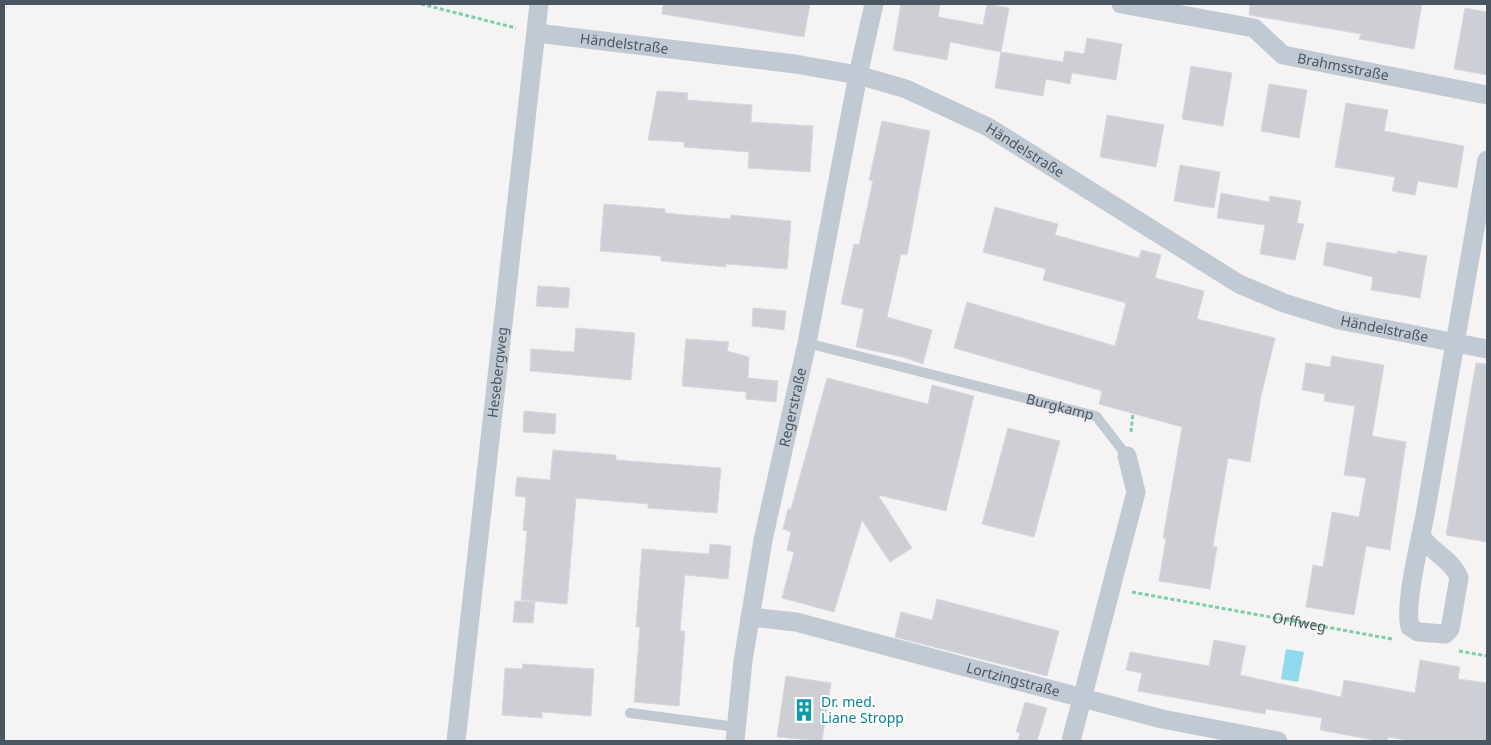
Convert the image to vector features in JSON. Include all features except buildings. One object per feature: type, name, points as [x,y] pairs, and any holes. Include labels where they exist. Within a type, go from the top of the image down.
[{"type":"street","name":"Hesebergweg","points":[[456,741],[539,4]]},
{"type":"street","points":[[858,75],[874,4]]},
{"type":"street","name":"Brahmsstraße","points":[[1120,4],[1254,28],[1283,55],[1487,95]]},
{"type":"street","name":"Händelstraße","points":[[536,33],[795,64],[858,75],[906,89],[988,127],[1239,284],[1284,303],[1339,320],[1487,349]]},
{"type":"street","name":"Regerstraße","points":[[735,734],[743,661],[763,540],[806,343],[858,75]]},
{"type":"street","points":[[1421,536],[1426,543],[1456,569],[1459,578],[1450,629],[1445,634],[1418,632],[1410,627],[1408,619],[1421,536],[1454,343],[1487,160]]},
{"type":"street","name":"Burgkamp","points":[[1071,741],[1136,492],[1127,456]]},
{"type":"street","name":"Lortzingstraße","points":[[750,617],[796,622],[1162,719],[1278,741]]},
{"type":"lane","name":"Burgkamp","points":[[806,343],[1096,416],[1127,456]]},
{"type":"lane","points":[[630,712],[735,734]]},
{"type":"path","points":[[421,4],[536,33]]},
{"type":"path","name":"Orffweg","points":[[1112,588],[1397,640]]},
{"type":"path","points":[[1452,649],[1487,656]]},
{"type":"water","points":[[1286,649],[1304,652],[1298,682],[1281,679]]},
{"type":"place","name":"Dr. med. Liane Stropp","points":[[804,710]]}]
